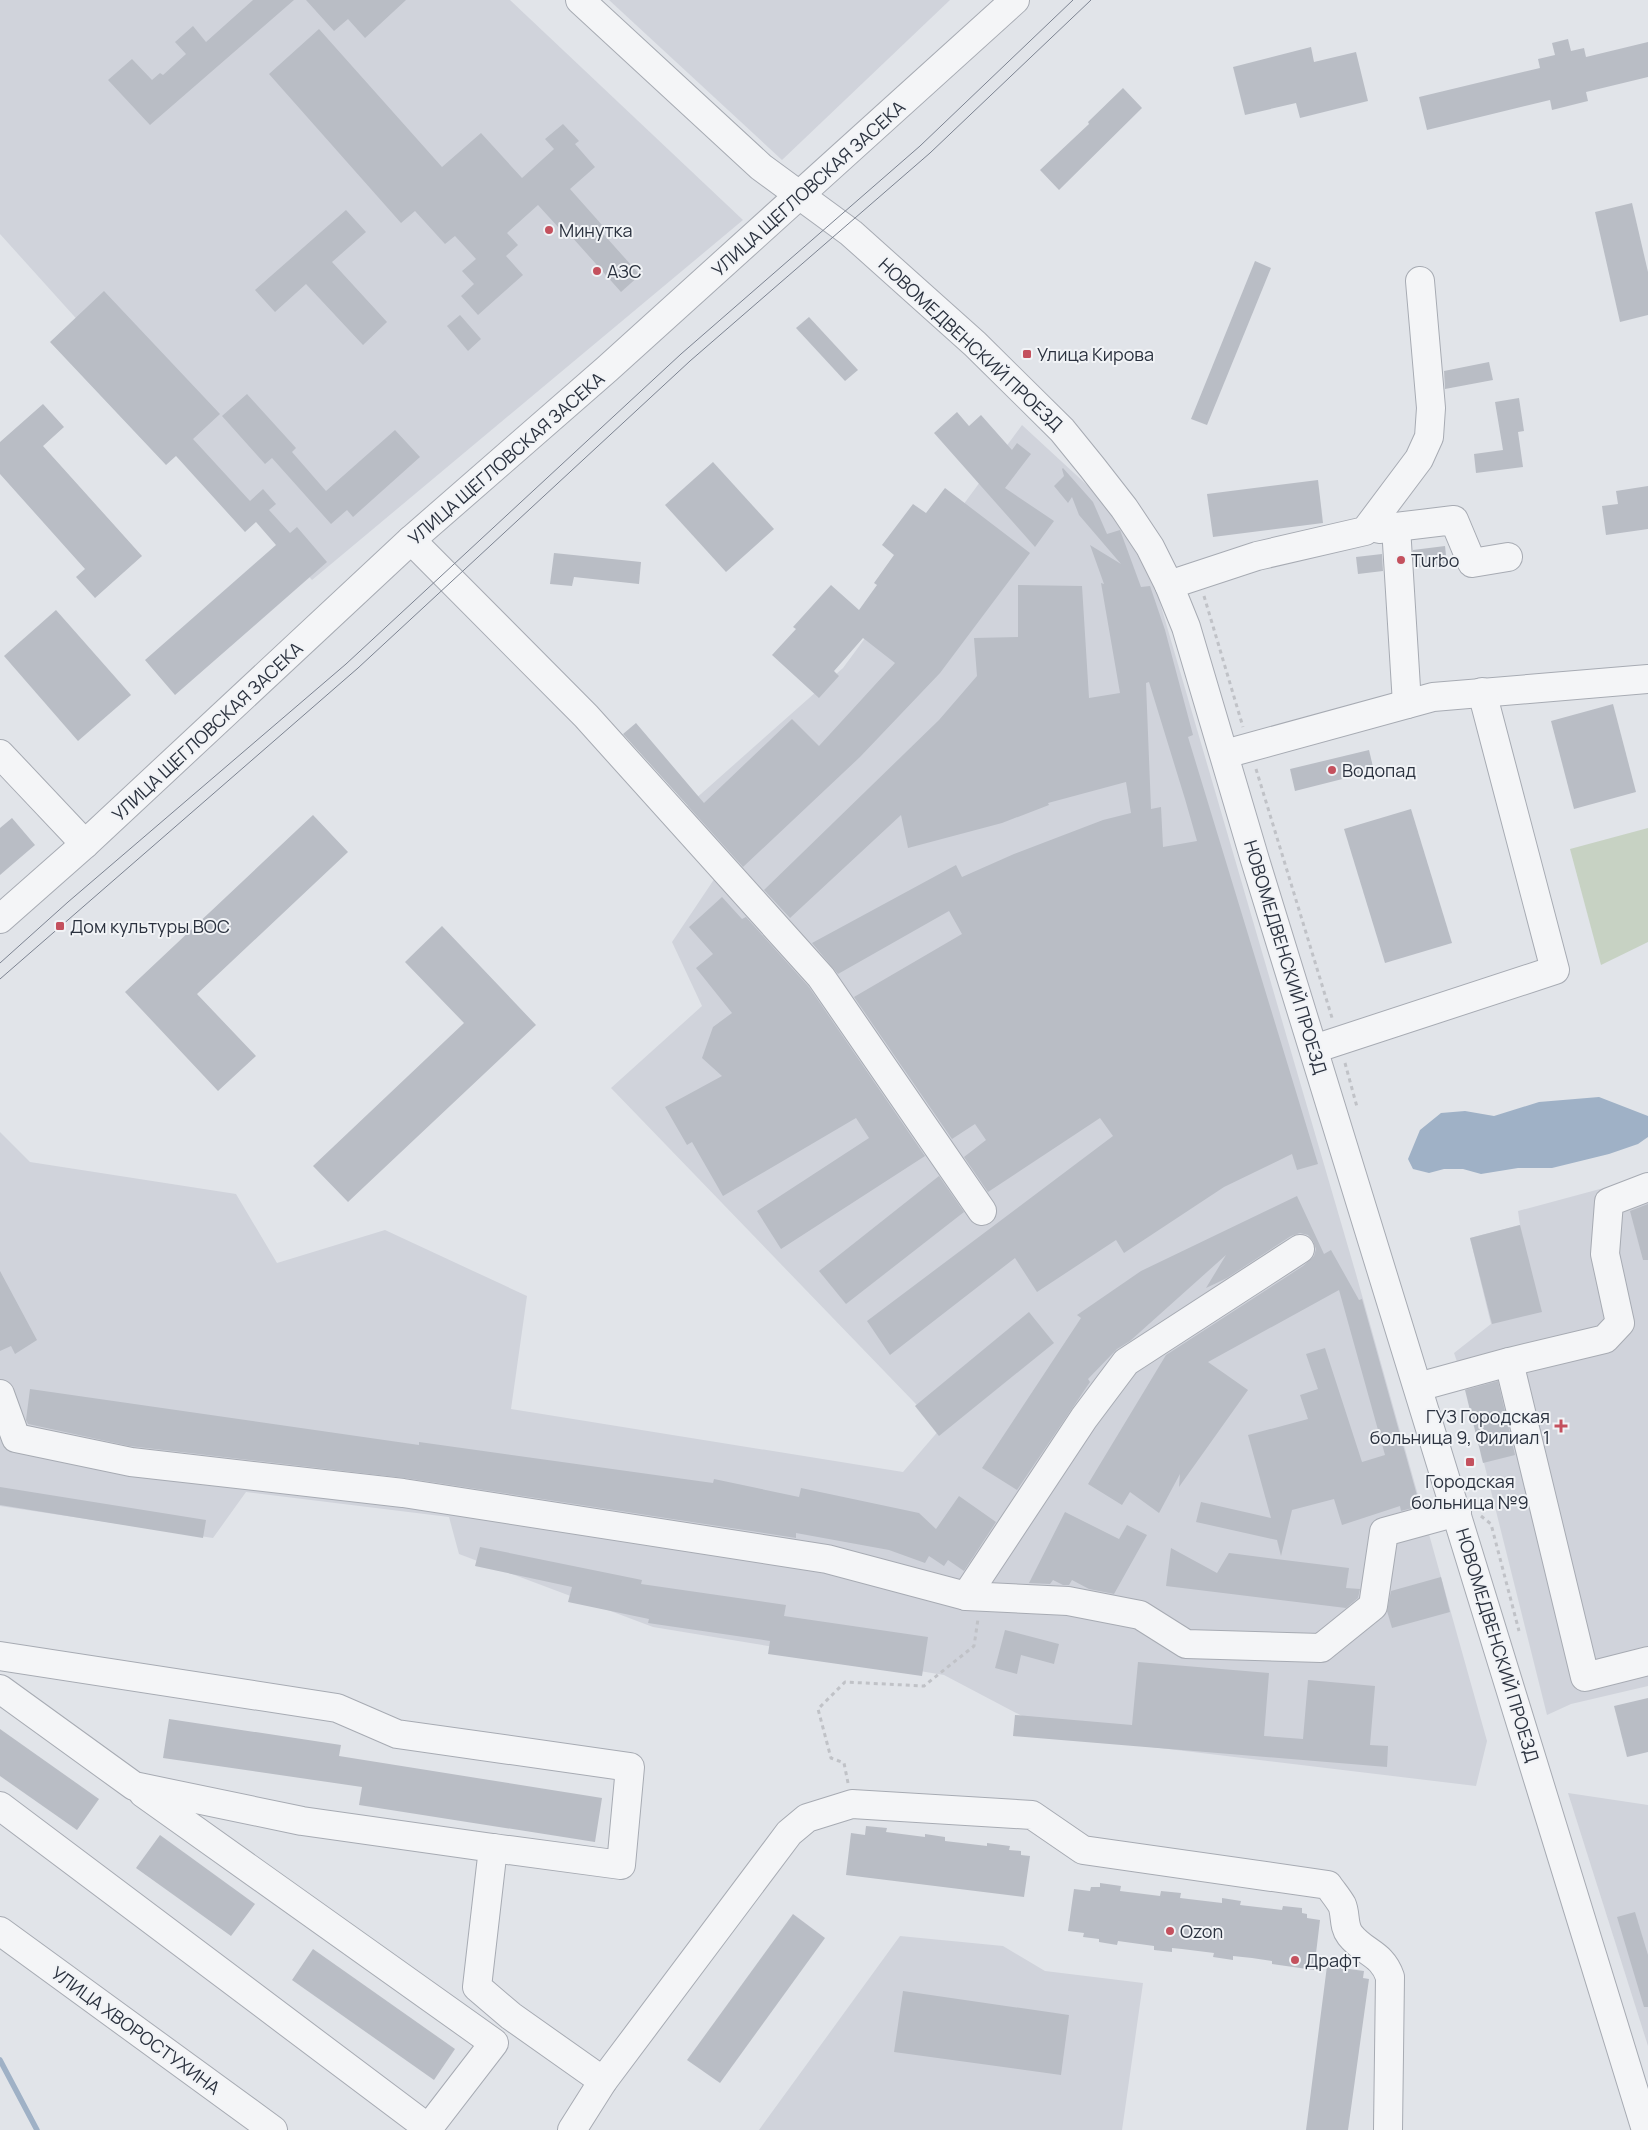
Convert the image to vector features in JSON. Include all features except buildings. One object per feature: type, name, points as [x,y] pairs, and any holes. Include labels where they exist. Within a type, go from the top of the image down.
[{"type":"street","name":"НОВОМЕДВЕНСКИЙ ПРОЕЗД","points":[[580,0],[761,167],[859,239],[1012,379],[1062,430],[1124,508],[1150,548],[1169,585],[1186,627],[1226,754],[1255,860],[1646,2130]]},
{"type":"street","name":"УЛИЦА ЩЕГЛОВСКАЯ ЗАСЕКА","points":[[0,919],[85,844],[411,540],[607,369],[1015,0]]},
{"type":"street","points":[[1365,531],[1419,459],[1429,437],[1431,408],[1420,281]]},
{"type":"street","points":[[1169,585],[1257,556],[1365,531],[1454,520],[1472,563],[1508,557]]},
{"type":"street","points":[[1396,527],[1407,704]]},
{"type":"street","points":[[411,540],[586,716],[821,977],[982,1211]]},
{"type":"street","points":[[1226,754],[1433,697],[1648,679]]},
{"type":"street","points":[[1314,1049],[1554,970],[1482,692]]},
{"type":"street","points":[[0,754],[85,844]]},
{"type":"street","points":[[1418,1387],[1509,1362],[1605,1339],[1620,1323],[1605,1254],[1609,1202],[1648,1187]]},
{"type":"street","points":[[974,1596],[1084,1418],[1126,1362],[1300,1249]]},
{"type":"street","points":[[1509,1362],[1585,1677],[1648,1661]]},
{"type":"street","points":[[0,1394],[16,1438],[131,1462],[403,1493],[827,1559],[974,1596],[1068,1601],[1140,1615],[1186,1644],[1320,1648],[1374,1606],[1384,1532],[1457,1512]]},
{"type":"street","points":[[0,1656],[337,1708],[397,1734],[630,1766],[620,1865],[302,1821],[134,1786]]},
{"type":"street","points":[[0,1689],[494,2043],[427,2129],[0,1806]]},
{"type":"street","points":[[572,2130],[603,2080],[789,1833],[808,1818],[852,1804],[1032,1815],[1083,1850],[1328,1885],[1342,1906],[1345,1926],[1350,1934],[1380,1959],[1386,1966],[1390,1977],[1388,2130]]},
{"type":"street","points":[[493,1848],[477,1988],[511,2016],[603,2080]]},
{"type":"street","name":"УЛИЦА ХВОРОСТУХИНА","points":[[0,1931],[273,2130]]},
{"type":"path","points":[[852,1804],[844,1763],[832,1758],[818,1709],[845,1682],[924,1686],[974,1646],[974,1596]]},
{"type":"shaded area","points":[[0,0],[510,0],[743,220],[312,580],[0,234]]},
{"type":"shaded area","points":[[609,0],[950,0],[782,160]]},
{"type":"shaded area","points":[[1022,425],[1100,497],[1133,547],[1156,589],[1356,1274],[1487,1741],[1476,1786],[1060,1736],[944,1675],[653,1627],[459,1554],[449,1517],[246,1492],[213,1538],[0,1506],[0,1132],[30,1162],[236,1194],[277,1263],[385,1230],[527,1296],[511,1409],[903,1472],[940,1429],[611,1088],[702,1006],[672,942],[719,872],[675,817],[843,668]]},
{"type":"shaded area","name":"ГУЗ Городская больница 9, Филиал 1","points":[[1648,1176],[1648,1686],[1571,1704],[1547,1715],[1463,1379],[1454,1353],[1491,1324],[1470,1238],[1520,1225],[1518,1211]]},
{"type":"shaded area","points":[[1568,1793],[1648,1805],[1648,2046]]},
{"type":"shaded area","points":[[900,1936],[1003,1946],[1045,1971],[1143,1983],[1122,2130],[759,2130]]},
{"type":"green space","points":[[1648,828],[1648,942],[1601,965],[1570,849]]},
{"type":"water","points":[[1599,1097],[1648,1116],[1648,1137],[1638,1144],[1609,1154],[1552,1168],[1518,1168],[1481,1174],[1463,1169],[1444,1169],[1429,1173],[1413,1169],[1408,1159],[1420,1130],[1441,1113],[1465,1111],[1494,1116],[1539,1102]]},
{"type":"waterway","points":[[0,2060],[37,2130]]},
{"type":"tram line","points":[[0,963],[68,902],[346,664],[681,354],[920,146],[1073,0]]},
{"type":"tram line","points":[[0,979],[358,668],[690,361],[930,153],[1091,0]]},
{"type":"place","name":"Минутка","points":[[549,230]]},
{"type":"place","name":"АЗС","points":[[597,271]]},
{"type":"place","name":"Улица Кирова","points":[[1027,354]]},
{"type":"place","name":"Turbo","points":[[1401,560]]},
{"type":"place","name":"Водопад","points":[[1332,770]]},
{"type":"place","name":"Дом культуры ВОС","points":[[60,926]]},
{"type":"place","name":"ГУЗ Городская больница 9, Филиал 1","points":[[1561,1426]]},
{"type":"place","name":"Городская больница №9","points":[[1470,1462]]},
{"type":"place","name":"Ozon","points":[[1170,1931]]},
{"type":"place","name":"Драфт","points":[[1295,1960]]}]
